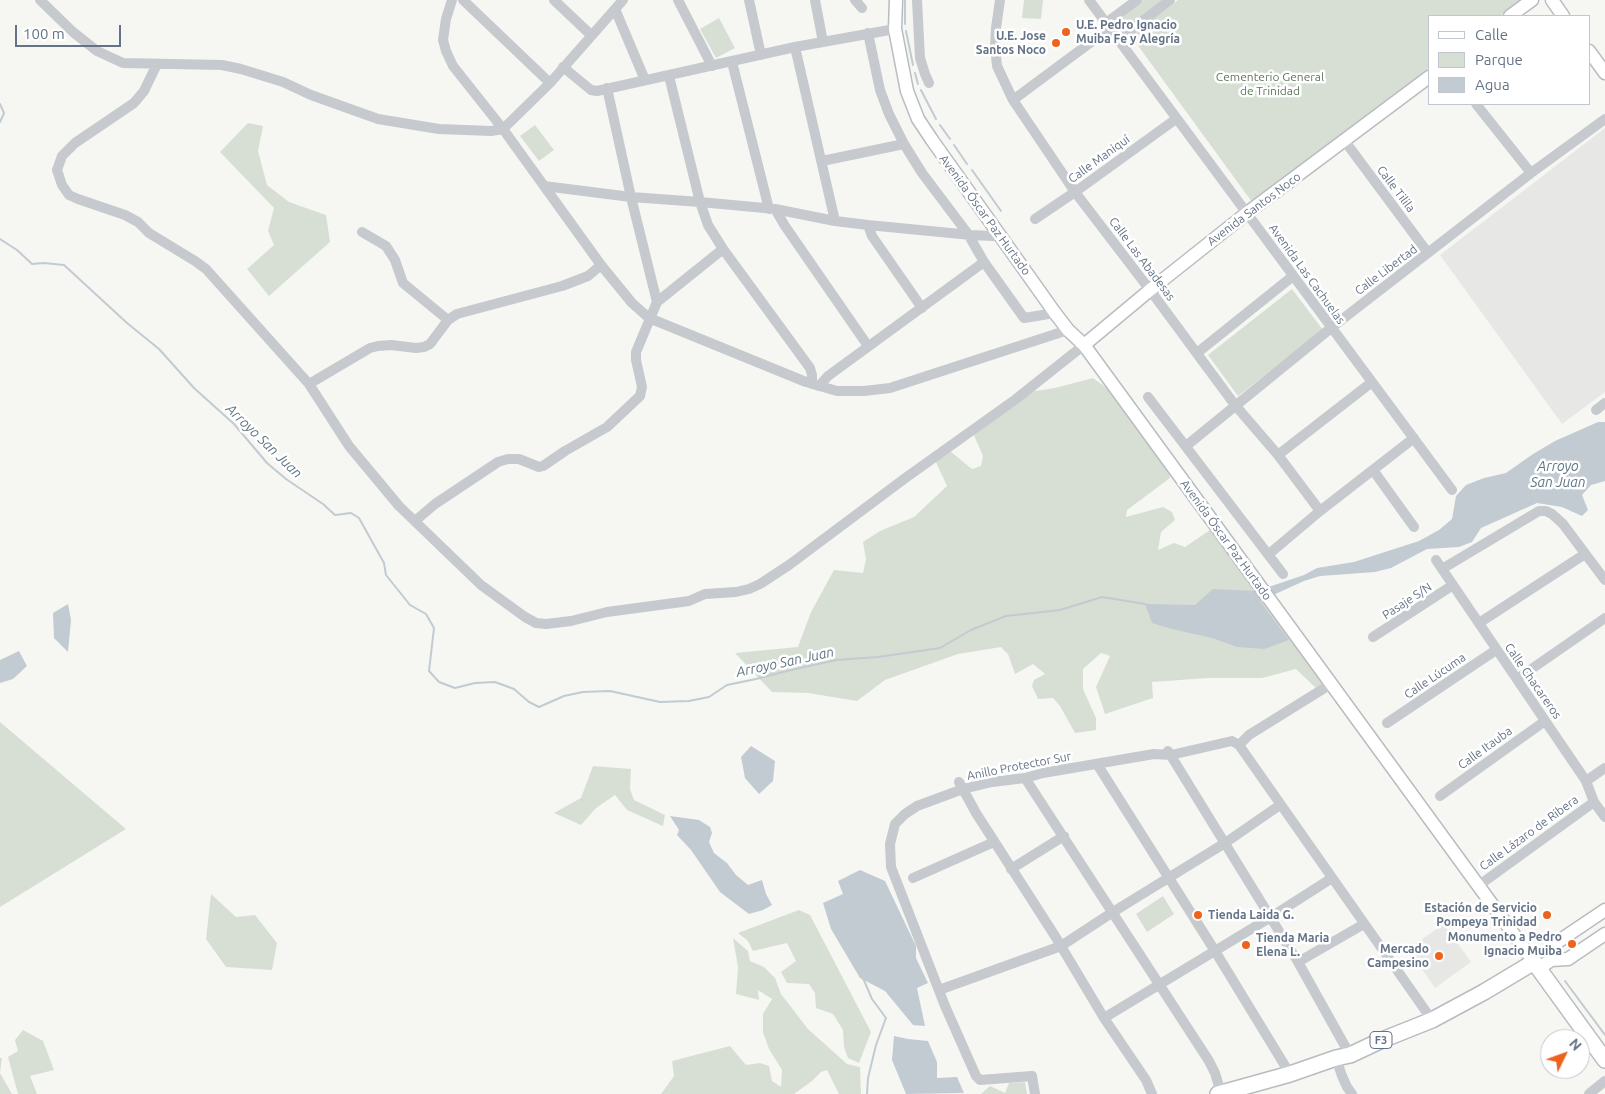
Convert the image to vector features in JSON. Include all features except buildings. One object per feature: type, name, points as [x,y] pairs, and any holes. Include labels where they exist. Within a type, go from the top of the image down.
[{"type":"highway","name":"F3","points":[[1220,1094],[1290,1074],[1343,1056],[1432,1020],[1541,964]]},
{"type":"highway","name":"Avenida Óscar Paz Hurtado","points":[[1541,964],[1605,1060]]},
{"type":"main road","name":"Avenida Óscar Paz Hurtado","points":[[896,0],[896,29],[907,91],[918,119],[996,235],[1068,330],[1084,344],[1478,886],[1541,964]]},
{"type":"main road","points":[[1511,15],[1532,0]]},
{"type":"main road","points":[[1552,0],[1563,15]]},
{"type":"main road","points":[[1590,52],[1605,73]]},
{"type":"main road","name":"Avenida Santos Noco","points":[[1084,344],[1247,213],[1428,78]]},
{"type":"main road","points":[[1541,964],[1556,943],[1605,910]]},
{"type":"main road","points":[[1541,964],[1568,960],[1605,934]]},
{"type":"street","points":[[40,0],[73,32],[97,51],[123,63],[222,65],[283,82],[311,95],[378,119],[439,129],[490,131],[503,129],[550,83],[623,0]]},
{"type":"street","points":[[452,0],[446,19],[443,40],[453,66],[503,129],[601,265],[632,303],[649,318],[816,385],[837,391],[864,391],[890,388],[1068,330]]},
{"type":"street","points":[[463,0],[550,83]]},
{"type":"street","points":[[554,0],[591,35]]},
{"type":"street","points":[[678,0],[712,66]]},
{"type":"street","points":[[749,0],[761,55]]},
{"type":"street","points":[[815,0],[824,42]]},
{"type":"street","points":[[917,0],[920,58],[929,83]]},
{"type":"street","name":"Calle Las Abadesas","points":[[1000,0],[994,47],[998,66],[1013,100],[1075,192],[1235,405],[1278,454],[1320,511]]},
{"type":"street","name":"Avenida Las Cachuelas","points":[[1089,0],[1452,490]]},
{"type":"street","points":[[1013,100],[1108,26],[1137,0]]},
{"type":"street","points":[[1118,40],[1170,0]]},
{"type":"street","points":[[615,9],[644,80]]},
{"type":"street","points":[[563,68],[591,90],[597,91],[795,47],[896,29]]},
{"type":"street","points":[[868,33],[880,90],[889,114],[904,144],[922,173],[969,235],[984,262],[1024,318],[1055,313]]},
{"type":"street","points":[[795,47],[836,221]]},
{"type":"street","points":[[732,62],[772,209],[868,346]]},
{"type":"street","points":[[157,64],[144,91],[134,103],[76,143],[62,156],[57,170],[62,185],[70,195],[78,199],[125,215],[138,222],[149,233],[195,261],[206,270],[309,384],[350,446],[400,506],[482,585],[536,623],[546,624],[571,621],[607,612],[689,601],[705,594],[749,589],[760,584],[1016,399],[1084,344]]},
{"type":"street","points":[[668,76],[700,202],[708,225],[723,249],[810,368],[816,385]]},
{"type":"street","points":[[607,88],[657,302]]},
{"type":"street","points":[[1477,105],[1532,173]]},
{"type":"street","name":"Calle Maniquí","points":[[1035,219],[1176,119]]},
{"type":"street","name":"Calle Libertad","points":[[1186,446],[1331,328],[1605,119]]},
{"type":"street","name":"Calle Tilila","points":[[1344,140],[1428,253]]},
{"type":"street","points":[[822,161],[904,144]]},
{"type":"street","points":[[544,186],[631,197],[772,209],[868,225],[969,235],[996,235]]},
{"type":"street","points":[[868,225],[872,236],[922,308]]},
{"type":"street","points":[[362,232],[386,246],[395,260],[403,283],[448,320]]},
{"type":"street","points":[[415,521],[435,504],[498,462],[508,459],[519,459],[539,467],[543,466],[607,427],[640,396],[642,387],[636,352],[657,302],[723,249]]},
{"type":"street","points":[[816,385],[984,262]]},
{"type":"street","points":[[309,384],[370,348],[391,345],[424,347],[430,344],[448,320],[457,314],[522,298],[578,280],[588,276],[601,265]]},
{"type":"street","points":[[1197,353],[1293,276]]},
{"type":"street","points":[[1278,454],[1372,382]]},
{"type":"street","points":[[1148,397],[1283,574]]},
{"type":"street","points":[[1596,410],[1605,403]]},
{"type":"street","points":[[1268,554],[1414,438]]},
{"type":"street","points":[[1373,470],[1414,527]]},
{"type":"street","name":"Calle Chacareros","points":[[1585,554],[1563,524],[1552,514],[1539,511],[1439,565],[1586,782],[1594,802],[1605,817]]},
{"type":"street","points":[[1479,623],[1585,554],[1605,580]]},
{"type":"street","name":"Pasaje S/N","points":[[1373,637],[1454,585]]},
{"type":"street","points":[[1517,680],[1605,618]]},
{"type":"street","name":"Calle Lúcuma","points":[[1387,723],[1496,650]]},
{"type":"street","points":[[1331,684],[1249,735],[1239,745],[1432,1020]]},
{"type":"street","name":"Calle Itauba","points":[[1440,796],[1545,721]]},
{"type":"street","name":"Anillo Protector Sur","points":[[1035,1094],[1032,1076],[980,1080],[976,1076],[939,990],[891,868],[890,844],[896,824],[905,814],[917,806],[961,786],[1025,778],[1043,773],[1232,741],[1239,745]]},
{"type":"street","points":[[1168,751],[1298,962],[1343,1056],[1344,1082],[1352,1094]]},
{"type":"street","points":[[1098,764],[1290,1074]]},
{"type":"street","name":"Calle Lázaro de Ribera","points":[[1586,782],[1605,768]]},
{"type":"street","points":[[1025,778],[1209,1062],[1215,1074],[1220,1094]]},
{"type":"street","points":[[961,786],[1104,1018],[1146,1080],[1152,1094]]},
{"type":"street","name":"Calle Lázaro de Ribera","points":[[1478,886],[1594,802]]},
{"type":"street","points":[[939,990],[1061,946],[1225,843],[1280,805]]},
{"type":"street","points":[[1011,869],[1064,836]]},
{"type":"street","points":[[914,878],[994,842]]},
{"type":"street","points":[[1104,1018],[1332,878]]},
{"type":"street","points":[[1298,962],[1364,924]]},
{"type":"street","points":[[1589,1094],[1605,1081]]},
{"type":"shaded area","points":[[1605,128],[1605,392],[1562,424],[1440,255]]},
{"type":"shaded area","name":"Mercado Campesino","points":[[1444,924],[1471,962],[1435,988],[1408,949]]},
{"type":"green space","points":[[1024,0],[1043,0],[1041,19],[1022,18]]},
{"type":"green space","points":[[1143,0],[1165,0],[1124,31],[1120,30],[1115,24],[1116,20]]},
{"type":"green space","name":"Cementerio General de Trinidad","points":[[1178,0],[1521,0],[1501,15],[1428,15],[1428,71],[1252,202],[1131,36]]},
{"type":"green space","points":[[719,18],[735,48],[716,58],[700,29]]},
{"type":"green space","points":[[248,123],[263,126],[258,151],[267,185],[289,202],[326,215],[330,242],[269,296],[247,269],[274,245],[268,231],[274,208],[220,152]]},
{"type":"green space","points":[[535,125],[554,150],[539,161],[520,136]]},
{"type":"green space","points":[[1292,289],[1323,330],[1238,396],[1208,355]]},
{"type":"green space","points":[[1093,378],[1119,397],[1168,468],[1170,478],[1127,510],[1126,517],[1163,507],[1172,512],[1175,520],[1161,532],[1158,550],[1174,543],[1185,547],[1213,528],[1325,680],[1318,690],[1296,669],[1262,678],[1208,678],[1152,682],[1153,698],[1105,714],[1096,687],[1110,656],[1101,653],[1083,669],[1083,689],[1096,718],[1096,730],[1075,733],[1060,706],[1053,698],[1038,699],[1032,686],[1034,680],[1045,674],[1033,664],[1015,674],[1008,654],[1001,647],[958,654],[885,680],[857,701],[808,693],[772,692],[735,653],[798,647],[811,612],[834,570],[863,573],[866,559],[863,542],[880,531],[914,517],[947,486],[935,460],[950,451],[972,469],[981,466],[983,456],[972,431],[1022,393],[1055,388]]},
{"type":"green space","points":[[0,722],[126,829],[0,907]]},
{"type":"green space","points":[[593,766],[631,769],[630,789],[634,800],[665,815],[663,826],[627,810],[615,795],[596,808],[581,825],[554,813],[581,798]]},
{"type":"green space","points":[[211,894],[236,917],[255,915],[277,943],[272,970],[226,967],[206,939]]},
{"type":"green space","points":[[1163,896],[1174,914],[1147,932],[1136,914]]},
{"type":"green space","points":[[799,910],[810,915],[871,1032],[859,1063],[848,1058],[844,1047],[843,1030],[833,1014],[816,1008],[815,993],[809,984],[787,983],[781,972],[796,961],[787,943],[753,951],[748,941],[738,933]]},
{"type":"green space","points":[[733,938],[748,951],[750,961],[764,967],[775,978],[781,994],[808,1029],[847,1064],[860,1067],[861,1094],[839,1094],[827,1070],[821,1072],[794,1094],[661,1094],[674,1076],[672,1061],[730,1046],[746,1065],[760,1063],[769,1066],[772,1081],[781,1087],[782,1070],[769,1049],[763,1032],[763,1014],[772,999],[758,990],[759,1000],[736,994],[738,967]]},
{"type":"green space","points":[[23,1030],[43,1041],[54,1070],[30,1076],[37,1094],[18,1094],[8,1057],[18,1051],[15,1040]]},
{"type":"green space","points":[[0,1073],[12,1094],[0,1094]]},
{"type":"green space","points":[[1025,1082],[1027,1094],[981,1094],[990,1086],[1005,1093],[1009,1083]]},
{"type":"water","name":"Arroyo San Juan","points":[[1598,422],[1605,422],[1605,481],[1591,485],[1582,495],[1588,510],[1582,516],[1562,507],[1537,503],[1481,528],[1472,542],[1459,547],[1427,549],[1391,568],[1375,572],[1320,576],[1304,581],[1260,601],[1289,640],[1264,649],[1237,647],[1212,638],[1152,623],[1145,604],[1195,605],[1213,589],[1257,591],[1304,575],[1317,568],[1354,562],[1419,541],[1439,530],[1452,519],[1456,496],[1466,485],[1484,478],[1506,473],[1555,441]]},
{"type":"water","points":[[68,604],[71,620],[68,652],[54,638],[53,613]]},
{"type":"water","points":[[19,651],[27,666],[13,679],[0,683],[0,660]]},
{"type":"water","points":[[751,746],[775,761],[773,781],[759,794],[745,778],[741,757]]},
{"type":"water","points":[[670,816],[699,820],[710,827],[712,833],[709,842],[714,853],[727,863],[736,875],[748,885],[762,880],[772,905],[749,914],[720,892],[691,850],[677,835],[679,830]]},
{"type":"water","points":[[860,870],[885,881],[916,946],[916,958],[928,983],[917,988],[925,1026],[913,1025],[885,991],[860,978],[831,929],[823,903],[843,894],[838,881]]},
{"type":"water","points":[[894,1036],[928,1041],[937,1062],[937,1078],[957,1077],[964,1093],[906,1094],[892,1060]]},
{"type":"waterway","points":[[905,0],[905,24]]},
{"type":"waterway","points":[[906,31],[913,65]]},
{"type":"waterway","points":[[915,73],[918,84]]},
{"type":"waterway","points":[[921,90],[936,119]]},
{"type":"waterway","name":"Arroyo San Juan","points":[[0,104],[4,113],[0,122]]},
{"type":"waterway","points":[[940,125],[950,139]]},
{"type":"waterway","points":[[954,145],[967,164]]},
{"type":"waterway","points":[[972,170],[1001,211]]},
{"type":"waterway","name":"Arroyo San Juan","points":[[0,239],[17,250],[32,264],[64,265],[127,323],[159,349],[194,388],[234,424],[267,463],[335,515],[351,513],[359,518],[384,563],[386,575],[410,605],[426,614],[434,628],[429,671],[439,682],[455,688],[475,683],[495,682],[514,689],[529,702],[539,707],[564,696],[583,692],[610,691],[660,702],[689,701],[709,697],[727,685],[836,660],[878,657],[940,648],[971,630],[1006,616],[1060,610],[1102,597],[1145,604]]},
{"type":"waterway","name":"Arroyo San Juan","points":[[863,978],[872,999],[886,1018],[876,1045],[868,1078],[867,1094]]},
{"type":"waterway","points":[[1565,981],[1605,1035]]},
{"type":"place","name":"U.E. Pedro Ignacio Muiba Fe y Alegría","points":[[1066,32]]},
{"type":"place","name":"U.E. Jose Santos Noco","points":[[1056,43]]},
{"type":"place","name":"Tienda Laida G.","points":[[1198,915]]},
{"type":"place","name":"Estación de Servicio Pompeya Trinidad","points":[[1547,915]]},
{"type":"place","name":"Monumento a Pedro Ignacio Muiba","points":[[1572,944]]},
{"type":"place","name":"Tienda Maria Elena L.","points":[[1246,945]]},
{"type":"place","name":"Mercado Campesino","points":[[1439,956]]}]
